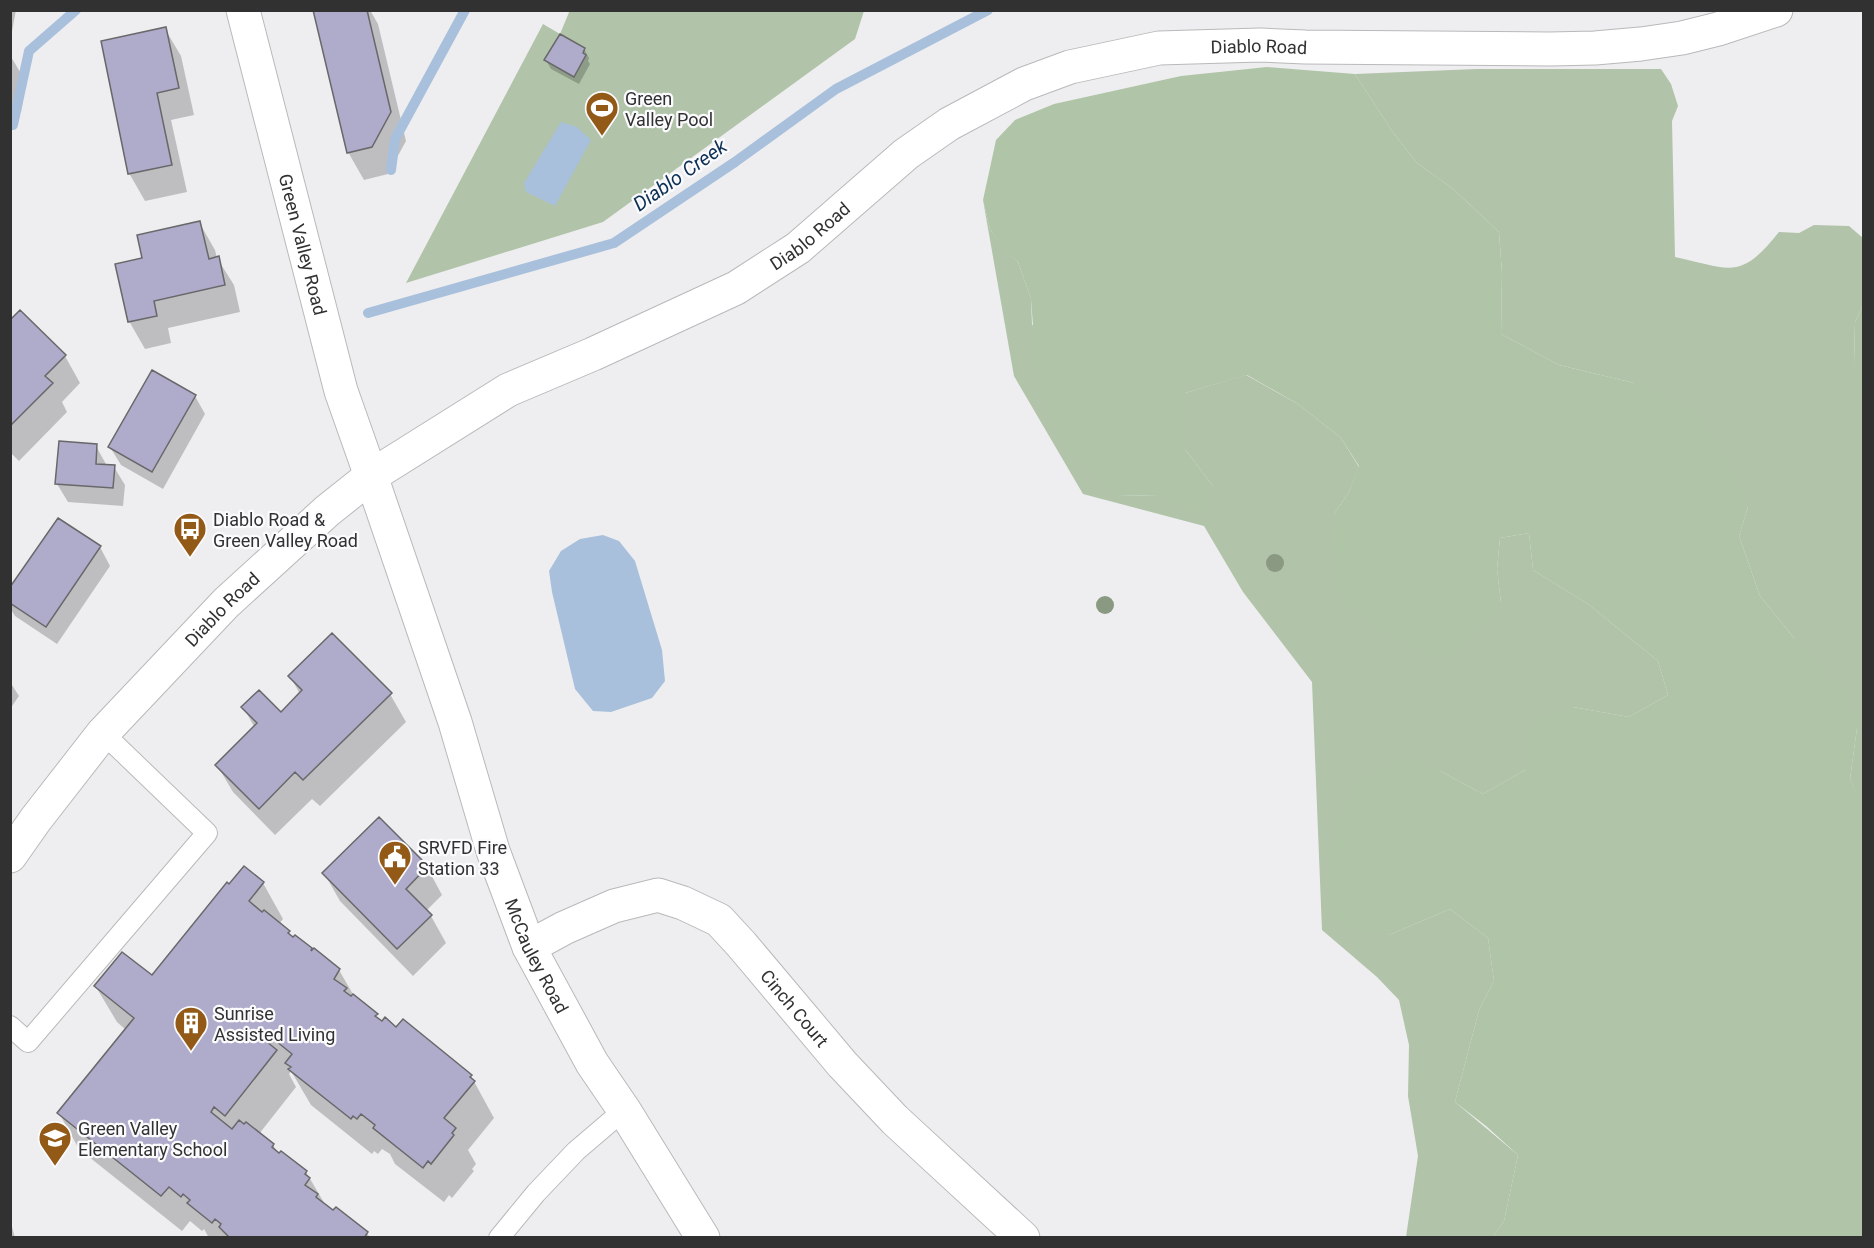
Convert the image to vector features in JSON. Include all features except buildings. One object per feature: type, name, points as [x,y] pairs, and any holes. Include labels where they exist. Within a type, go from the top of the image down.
[{"type":"street","name":"Green Valley Road","points":[[243,10],[341,391],[370,476]]},
{"type":"street","name":"Diablo Road","points":[[10,856],[103,734],[229,600],[327,511],[370,476],[508,390],[593,354],[736,288],[798,248],[906,154],[949,124],[1024,84],[1070,67],[1159,48],[1222,45],[1550,49],[1606,47],[1682,38],[1776,10]]},
{"type":"street","name":"McCauley Road","points":[[370,476],[455,722],[493,851],[529,947],[592,1064],[624,1110],[703,1238]]},
{"type":"street","name":"Cinch Court","points":[[529,947],[564,928],[614,906],[658,895],[683,903],[719,920],[843,1065],[888,1112],[1023,1238]]},
{"type":"lane","points":[[10,1026],[28,1042],[207,833],[103,734]]},
{"type":"lane","points":[[499,1238],[536,1193],[576,1151],[624,1110]]},
{"type":"green space","name":"Green Valley Pool","points":[[570,10],[864,11],[855,39],[603,222],[406,283],[543,24],[560,34]]},
{"type":"green space","points":[[1267,67],[1355,74],[1392,131],[1417,163],[1452,188],[1499,232],[1502,273],[1501,334],[1559,365],[1634,383],[1680,402],[1703,421],[1726,458],[1748,507],[1739,536],[1760,596],[1794,638],[1842,682],[1857,728],[1850,779],[1864,811],[1863,1237],[1493,1237],[1504,1221],[1518,1155],[1455,1102],[1479,1010],[1494,981],[1488,938],[1450,909],[1389,935],[1333,924],[1327,872],[1337,822],[1356,779],[1405,755],[1483,794],[1525,770],[1534,721],[1573,707],[1629,717],[1668,695],[1658,661],[1588,604],[1533,570],[1529,533],[1500,538],[1497,569],[1501,603],[1482,630],[1443,659],[1379,631],[1342,600],[1333,550],[1334,514],[1349,492],[1359,466],[1341,438],[1298,404],[1247,375],[1185,393],[1185,449],[1213,486],[1204,515],[1158,496],[1118,495],[1066,450],[1041,391],[1035,353],[1031,299],[1018,262],[1004,250],[990,229],[983,200],[996,140],[1015,120],[1054,104],[1181,76]]},
{"type":"green space","points":[[1476,69],[1661,69],[1671,84],[1678,106],[1672,121],[1675,257],[1722,267],[1744,265],[1766,248],[1779,232],[1799,233],[1814,225],[1849,226],[1863,238],[1863,305],[1855,322],[1854,363],[1864,393],[1863,811],[1850,779],[1857,728],[1794,638],[1760,596],[1739,536],[1748,507],[1634,383],[1559,365],[1501,334],[1502,273],[1499,232],[1452,188],[1417,163],[1392,131],[1355,74]]},
{"type":"green space","points":[[983,200],[990,229],[1004,249],[1018,262],[1031,299],[1032,324],[1118,495],[1158,496],[1213,486],[1185,449],[1185,393],[1246,375],[1298,404],[1341,438],[1359,467],[1349,492],[1334,514],[1501,603],[1497,569],[1500,538],[1529,533],[1533,570],[1588,604],[1658,661],[1668,695],[1629,717],[1573,707],[1525,770],[1483,794],[1440,771],[1389,935],[1450,909],[1488,938],[1494,981],[1479,1010],[1455,1102],[1518,1155],[1504,1221],[1493,1237],[1406,1237],[1418,1156],[1408,1096],[1409,1045],[1399,1000],[1377,977],[1322,930],[1312,682],[1243,592],[1204,526],[1083,494],[1014,376]]},
{"type":"green space","points":[[1863,305],[1863,393],[1854,364],[1855,322]]},
{"type":"water","points":[[561,122],[577,127],[591,140],[555,206],[526,192],[524,183]]},
{"type":"water","points":[[603,535],[619,541],[635,561],[662,650],[665,681],[652,698],[611,712],[593,711],[575,689],[549,571],[561,551],[580,539]]},
{"type":"waterway","points":[[13,125],[29,51],[76,10]]},
{"type":"waterway","points":[[391,170],[395,139],[465,10]]},
{"type":"waterway","name":"Diablo Creek","points":[[368,313],[614,243],[735,162],[836,89],[988,10]]},
{"type":"place","name":"Green Valley Pool","points":[[602,137]]},
{"type":"place","name":"Diablo Road & Green Valley Road","points":[[190,558]]},
{"type":"place","name":"SRVFD Fire Station 33","points":[[395,886]]},
{"type":"place","name":"Sunrise Assisted Living","points":[[191,1052]]},
{"type":"place","name":"Green Valley Elementary School","points":[[55,1167]]}]
